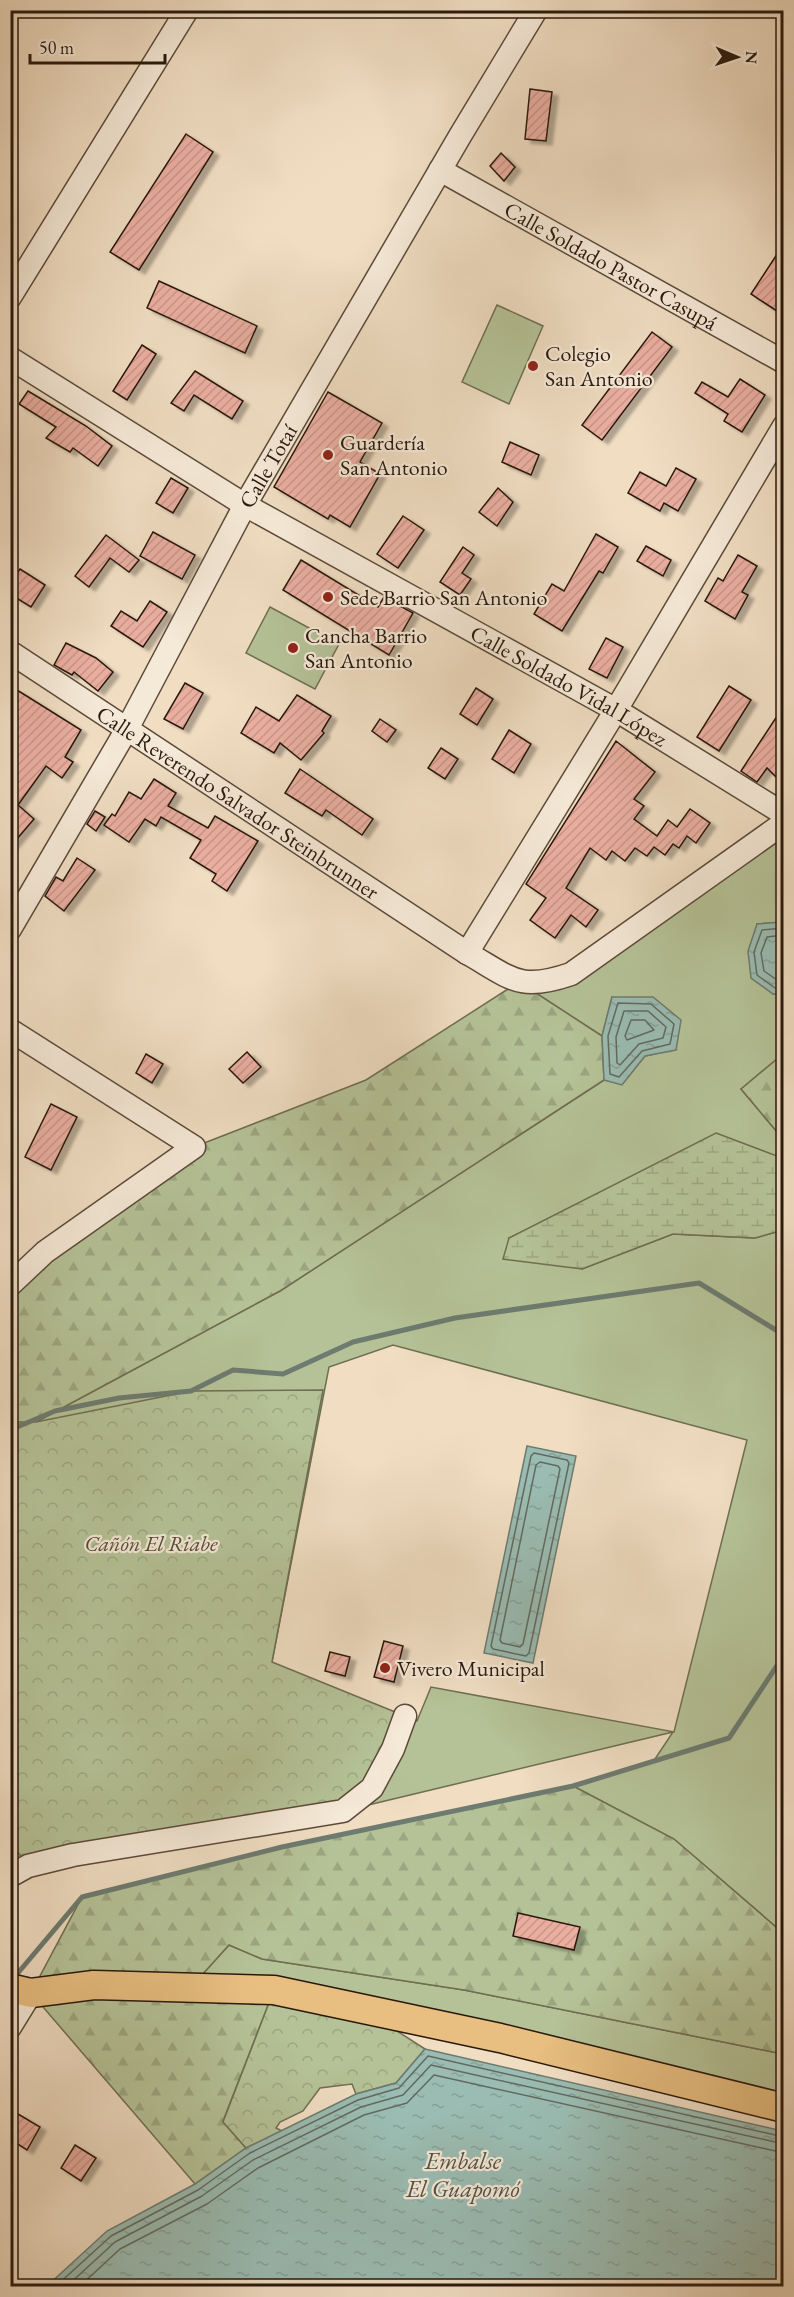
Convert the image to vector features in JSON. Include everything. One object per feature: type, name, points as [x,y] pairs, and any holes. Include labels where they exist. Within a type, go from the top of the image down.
[{"type":"main road","points":[[18,1990],[94,1985],[274,1990],[500,2038],[783,2108]]},
{"type":"street","points":[[10,297],[187,10]]},
{"type":"street","name":"Calle Totaí","points":[[10,929],[127,729],[245,505],[536,10]]},
{"type":"street","name":"Calle Soldado Pastor Casupá","points":[[440,170],[783,362]]},
{"type":"street","name":"Calle Soldado Vidal López","points":[[10,358],[245,505],[616,710],[783,814]]},
{"type":"street","points":[[467,953],[616,710],[783,426]]},
{"type":"street","name":"Calle Reverendo Salvador Steinbrunner","points":[[10,652],[467,953],[519,982],[545,983],[571,974],[783,823]]},
{"type":"street","points":[[10,1030],[194,1147],[45,1252],[10,1285]]},
{"type":"street","points":[[10,1876],[28,1866],[73,1855],[343,1811],[372,1788],[393,1749],[405,1716]]},
{"type":"street","points":[[10,2027],[18,1990]]},
{"type":"green space","points":[[497,305],[543,326],[509,404],[462,382]]},
{"type":"green space","name":"Cancha Barrio San Antonio","points":[[270,607],[339,644],[315,689],[246,653]]},
{"type":"green space","points":[[783,823],[783,922],[757,924],[773,994],[783,994],[783,1054],[741,1089],[783,1139],[783,1167],[777,1156],[560,1214],[509,1238],[582,1269],[673,1234],[755,1238],[783,1230],[783,1933],[674,1839],[573,1786],[653,1762],[673,1732],[343,1811],[405,1716],[417,1721],[431,1687],[674,1732],[747,1440],[393,1345],[329,1367],[272,1662],[11,1431],[36,1422],[280,1291],[604,1080],[622,1084],[645,1056],[676,1049],[612,997],[602,1036],[519,982],[545,983]]},
{"type":"green space","points":[[519,982],[602,1036],[604,1080],[280,1291],[36,1422],[11,1431],[11,1285],[194,1147],[366,1080]]},
{"type":"green space","points":[[783,1054],[783,1139],[741,1089]]},
{"type":"green space","points":[[716,1133],[777,1156],[783,1167],[783,1230],[755,1238],[673,1234],[582,1269],[503,1259],[509,1238]]},
{"type":"green space","name":"Cañón El Riabe","points":[[323,1390],[272,1662],[405,1716],[393,1749],[343,1811],[28,1866],[11,1843],[11,1422],[36,1422],[191,1391]]},
{"type":"green space","points":[[573,1786],[674,1839],[783,1933],[783,2054],[464,1990],[262,1959],[229,1945],[191,1987],[274,1990],[223,2121],[246,2148],[195,2184],[31,1993],[82,1897],[282,1847]]},
{"type":"green space","points":[[229,1945],[262,1959],[464,1990],[783,2054],[783,2108],[191,1987]]},
{"type":"green space","points":[[274,1990],[366,2011],[425,2049],[396,2083],[356,2094],[352,2084],[320,2088],[303,2111],[280,2122],[276,2128],[282,2131],[246,2148],[223,2122]]},
{"type":"water","points":[[783,922],[783,994],[773,994],[751,978],[748,951],[757,924]]},
{"type":"water","points":[[612,997],[653,997],[681,1020],[676,1050],[645,1056],[622,1085],[604,1080],[602,1036]]},
{"type":"water","points":[[527,1446],[576,1456],[533,1663],[484,1653]]},
{"type":"water","name":"Embalse El Guapomó","points":[[425,2049],[783,2131],[783,2286],[47,2286],[107,2231],[195,2184],[246,2148],[356,2094],[396,2083]]},
{"type":"building","points":[[530,89],[552,92],[546,141],[525,139]]},
{"type":"building","points":[[186,134],[213,152],[139,270],[110,252]]},
{"type":"building","points":[[501,153],[515,167],[504,181],[490,166]]},
{"type":"building","points":[[783,245],[783,315],[751,294]]},
{"type":"building","points":[[159,281],[257,326],[245,353],[147,308]]},
{"type":"building","points":[[652,332],[672,347],[602,440],[582,425]]},
{"type":"building","points":[[142,345],[156,354],[127,400],[113,391]]},
{"type":"building","points":[[195,371],[243,401],[232,419],[194,395],[184,411],[171,403]]},
{"type":"building","points":[[740,379],[765,395],[742,432],[724,421],[728,414],[695,393],[702,382],[728,397]]},
{"type":"building","points":[[28,391],[86,426],[112,446],[98,466],[73,448],[70,452],[46,438],[56,427],[19,404]]},
{"type":"building","name":"Guardería San Antonio","points":[[328,392],[382,423],[360,462],[380,474],[350,527],[330,515],[328,519],[274,487]]},
{"type":"building","points":[[510,442],[539,455],[531,475],[502,462]]},
{"type":"building","points":[[676,468],[696,479],[678,511],[664,503],[660,511],[628,493],[640,472],[666,486]]},
{"type":"building","points":[[171,478],[188,488],[173,513],[156,503]]},
{"type":"building","points":[[498,488],[513,502],[497,526],[479,512]]},
{"type":"building","points":[[403,516],[424,530],[398,568],[377,554]]},
{"type":"building","points":[[153,532],[195,555],[182,579],[140,556]]},
{"type":"building","points":[[596,534],[618,547],[603,573],[599,571],[562,631],[534,614],[552,584],[564,591]]},
{"type":"building","points":[[106,535],[139,560],[129,572],[110,558],[89,587],[75,576]]},
{"type":"building","points":[[646,546],[671,560],[663,576],[637,561]]},
{"type":"building","points":[[463,547],[474,555],[462,573],[471,579],[460,595],[440,582]]},
{"type":"building","points":[[738,555],[757,566],[742,592],[748,595],[735,619],[705,601],[718,578],[723,581]]},
{"type":"building","name":"Sede Barrio San Antonio","points":[[301,560],[378,607],[384,597],[413,613],[389,655],[283,590]]},
{"type":"building","points":[[20,569],[45,585],[31,607],[10,594],[10,584]]},
{"type":"building","points":[[150,601],[167,612],[143,647],[111,626],[121,611],[137,621]]},
{"type":"building","points":[[606,638],[623,647],[607,678],[589,669]]},
{"type":"building","points":[[66,643],[96,658],[113,672],[98,691],[74,672],[72,675],[54,665]]},
{"type":"building","points":[[185,683],[203,693],[183,729],[164,719]]},
{"type":"building","points":[[729,686],[751,700],[719,751],[697,737]]},
{"type":"building","points":[[476,688],[493,699],[477,725],[460,714]]},
{"type":"building","points":[[17,690],[81,730],[65,757],[73,762],[62,778],[46,766],[18,805],[34,819],[10,847],[10,701]]},
{"type":"building","points":[[297,695],[331,716],[322,731],[324,733],[301,760],[280,743],[274,753],[241,733],[256,707],[279,721]]},
{"type":"building","points":[[783,707],[783,784],[767,768],[757,782],[741,771]]},
{"type":"building","points":[[380,719],[396,730],[387,742],[372,731]]},
{"type":"building","points":[[509,730],[531,744],[514,773],[492,759]]},
{"type":"building","points":[[616,741],[655,772],[634,799],[644,806],[634,819],[657,836],[668,820],[677,827],[690,809],[710,823],[696,843],[687,836],[679,848],[673,844],[665,855],[654,847],[647,856],[635,848],[625,861],[612,851],[606,860],[590,848],[566,888],[598,910],[586,927],[571,915],[555,938],[530,920],[546,898],[526,884]]},
{"type":"building","points":[[441,748],[458,759],[445,779],[428,768]]},
{"type":"building","points":[[300,769],[373,819],[362,835],[326,810],[322,816],[285,793]]},
{"type":"building","points":[[154,779],[176,793],[168,806],[208,828],[215,816],[258,841],[227,891],[212,881],[216,874],[190,858],[201,840],[161,817],[156,826],[145,819],[129,842],[104,825],[112,814],[115,816],[129,792],[141,799]]},
{"type":"building","points":[[95,811],[105,817],[96,831],[87,824]]},
{"type":"building","points":[[77,858],[95,870],[64,911],[45,896],[56,877],[63,881]]},
{"type":"building","points":[[247,1052],[261,1067],[243,1083],[229,1069]]},
{"type":"building","points":[[146,1054],[163,1064],[152,1083],[136,1073]]},
{"type":"building","points":[[51,1104],[77,1117],[51,1170],[25,1157]]},
{"type":"building","points":[[384,1641],[403,1646],[394,1682],[374,1677]]},
{"type":"building","points":[[330,1652],[350,1657],[345,1676],[325,1671]]},
{"type":"building","points":[[518,1913],[580,1927],[574,1950],[513,1936]]},
{"type":"building","points":[[18,2114],[40,2127],[27,2150],[10,2139],[10,2126]]},
{"type":"building","points":[[75,2145],[96,2158],[81,2181],[61,2168]]},
{"type":"waterway","points":[[10,1430],[55,1411],[119,1398],[191,1391],[233,1370],[283,1374],[353,1342],[455,1318],[699,1283],[784,1335]]},
{"type":"waterway","points":[[12,1980],[82,1897],[282,1847],[573,1786],[729,1738],[784,1655]]},
{"type":"place","name":"Colegio San Antonio","points":[[533,366]]},
{"type":"place","name":"Guardería San Antonio","points":[[328,455]]},
{"type":"place","name":"Sede Barrio San Antonio","points":[[328,597]]},
{"type":"place","name":"Cancha Barrio San Antonio","points":[[293,648]]},
{"type":"place","name":"Vivero Municipal","points":[[385,1668]]}]
